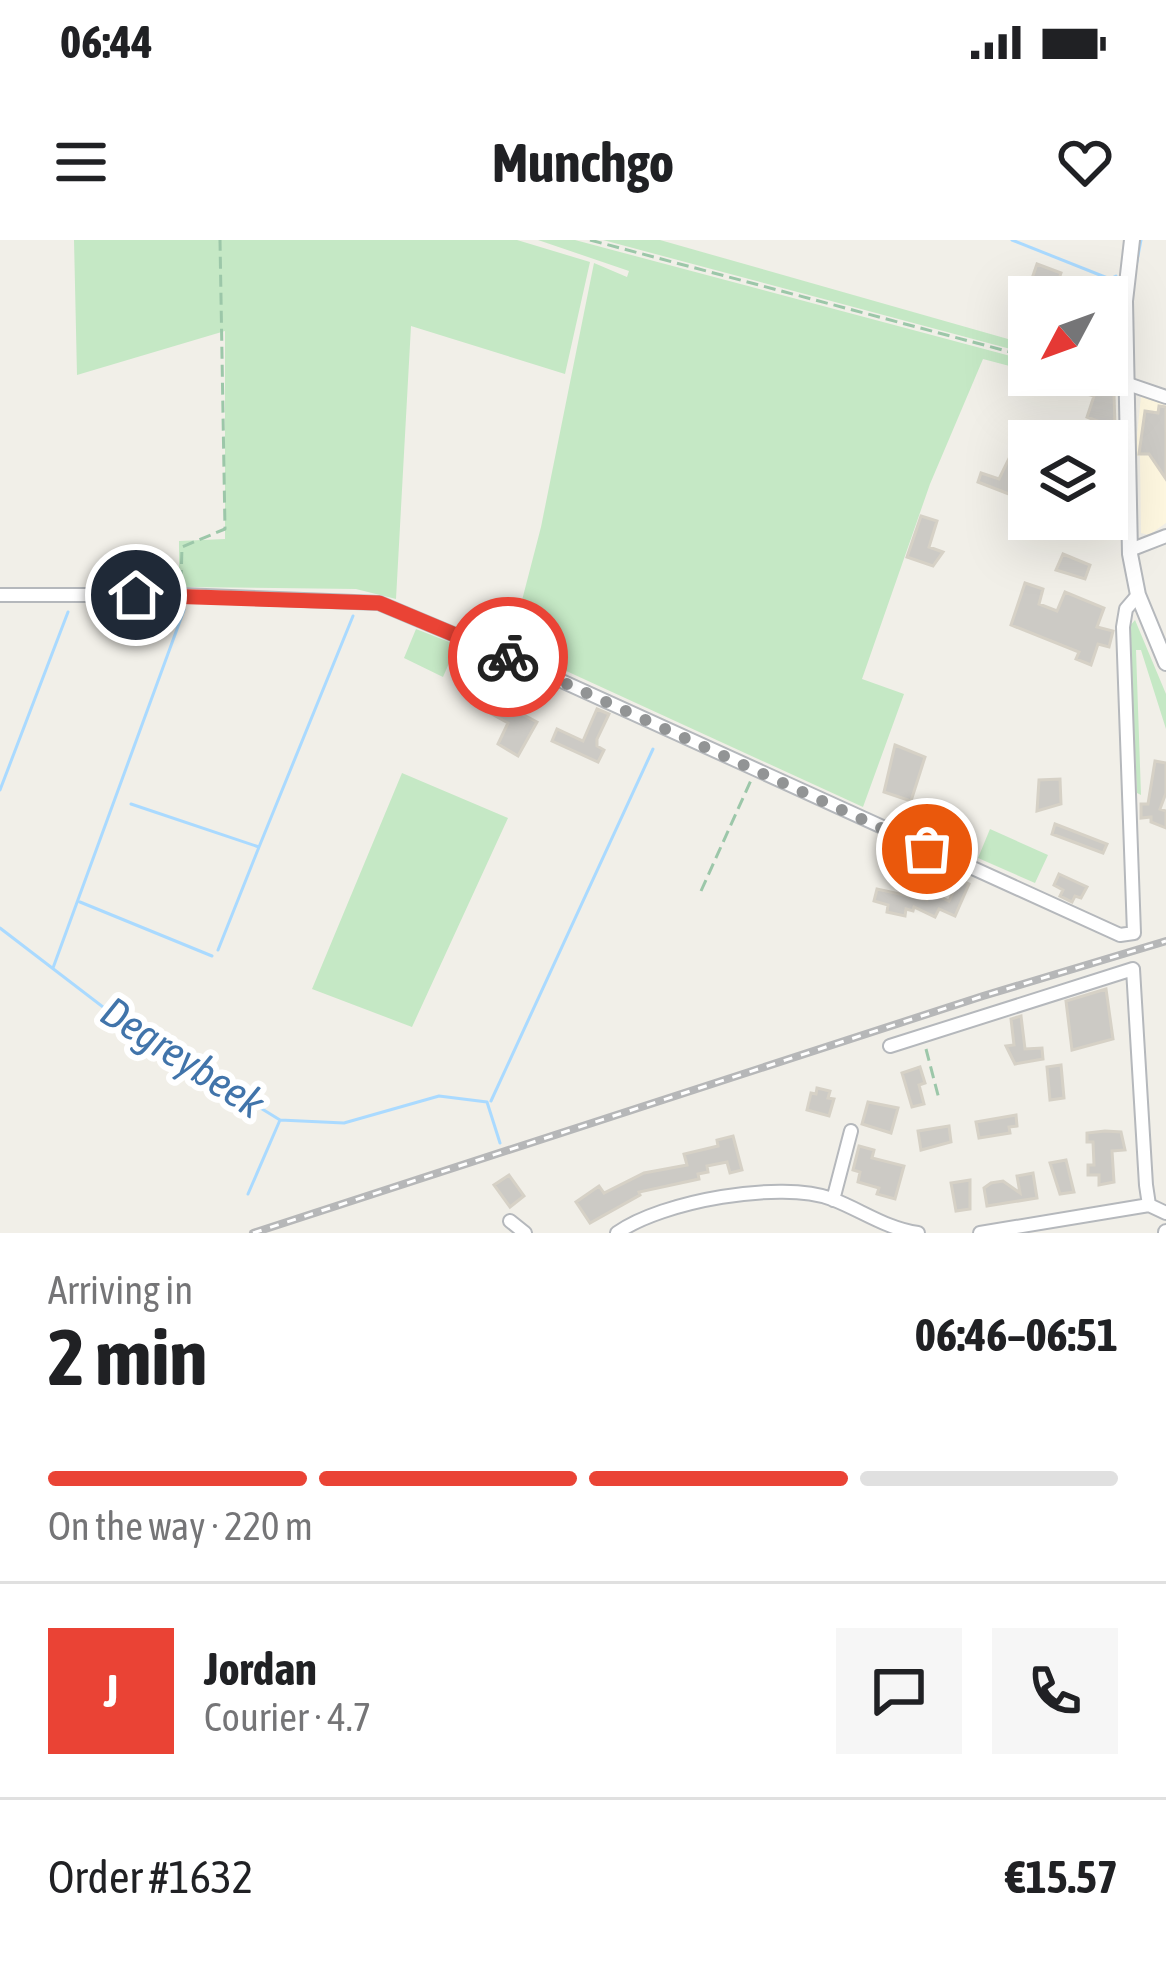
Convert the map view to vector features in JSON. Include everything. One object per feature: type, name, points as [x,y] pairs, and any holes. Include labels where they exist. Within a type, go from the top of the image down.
[{"type":"street","points":[[1127,276],[1132,240]]},
{"type":"street","points":[[1166,397],[1128,384],[1130,550],[1138,595],[1166,663]]},
{"type":"street","points":[[1130,550],[1166,536]]},
{"type":"street","points":[[0,595],[379,603],[522,663],[1120,935],[1134,933],[1123,627],[1126,609],[1138,595]]},
{"type":"street","points":[[890,1046],[1133,969],[1150,1205]]},
{"type":"street","points":[[833,1200],[851,1131]]},
{"type":"street","points":[[617,1233],[655,1214],[750,1192],[806,1192],[910,1232]]},
{"type":"street","points":[[980,1233],[1150,1205],[1166,1213]]},
{"type":"street","points":[[510,1221],[525,1233]]},
{"type":"path","points":[[181,596],[182,548],[225,529],[220,240]]},
{"type":"path","points":[[590,240],[1008,351]]},
{"type":"path","points":[[701,891],[755,771]]},
{"type":"path","points":[[923,1035],[938,1100]]},
{"type":"shaded area","points":[[1141,396],[1166,402],[1166,523],[1149,535],[1141,533],[1140,456],[1135,455]]},
{"type":"green space","points":[[74,240],[517,240],[590,262],[565,374],[411,326],[396,599],[356,589],[179,587],[179,541],[225,539],[225,331],[77,375]]},
{"type":"green space","points":[[538,240],[575,240],[1008,355],[1008,366],[983,359],[930,484],[862,679],[904,694],[863,807],[503,642],[505,634],[513,635],[541,527],[594,263],[627,277],[629,271]]},
{"type":"green space","points":[[603,240],[660,240],[1008,339],[1008,348]]},
{"type":"green space","points":[[1135,620],[1166,694],[1166,729],[1141,650],[1136,650],[1141,795],[1137,793],[1129,627]]},
{"type":"green space","points":[[416,629],[457,645],[443,677],[404,658]]},
{"type":"green space","points":[[402,773],[508,818],[412,1027],[312,989]]},
{"type":"green space","points":[[990,829],[1048,855],[1035,883],[978,858]]},
{"type":"building","points":[[1037,264],[1061,273],[1060,276],[1033,276]]},
{"type":"building","points":[[1094,396],[1114,396],[1115,420],[1087,417]]},
{"type":"building","points":[[1159,406],[1166,407],[1166,479],[1149,454],[1139,454],[1145,411],[1158,413]]},
{"type":"building","points":[[1008,461],[1008,494],[978,482],[981,473],[999,479]]},
{"type":"building","points":[[921,516],[937,521],[929,547],[943,552],[933,566],[907,557]]},
{"type":"building","points":[[1063,554],[1090,565],[1085,579],[1056,570]]},
{"type":"building","points":[[1025,583],[1043,589],[1039,604],[1057,611],[1065,592],[1104,608],[1097,627],[1113,631],[1109,647],[1098,644],[1091,665],[1076,659],[1079,652],[1011,625]]},
{"type":"building","points":[[481,692],[537,722],[518,756],[498,744],[508,723],[474,704]]},
{"type":"building","points":[[597,709],[609,714],[597,739],[597,746],[604,750],[598,762],[552,741],[557,729],[583,741]]},
{"type":"building","points":[[895,745],[925,757],[911,801],[884,792]]},
{"type":"building","points":[[1155,761],[1166,763],[1166,793],[1160,809],[1166,811],[1166,828],[1151,822],[1151,817],[1141,818]]},
{"type":"building","points":[[1060,779],[1061,804],[1037,811],[1039,780]]},
{"type":"building","points":[[1055,824],[1107,844],[1103,853],[1052,834]]},
{"type":"building","points":[[1059,874],[1087,887],[1081,898],[1075,896],[1072,902],[1060,896],[1063,890],[1054,885]]},
{"type":"building","points":[[959,879],[969,884],[955,916],[939,909],[935,917],[914,907],[913,911],[906,909],[905,916],[887,912],[888,905],[874,901],[877,889],[927,900],[930,892],[949,901]]},
{"type":"building","points":[[1106,989],[1113,1039],[1072,1050],[1066,1001]]},
{"type":"building","points":[[1021,1016],[1025,1049],[1042,1048],[1043,1059],[1015,1064],[1006,1046],[1014,1045],[1011,1019]]},
{"type":"building","points":[[1061,1065],[1064,1098],[1050,1100],[1047,1067]]},
{"type":"building","points":[[920,1067],[924,1104],[912,1107],[902,1073]]},
{"type":"building","points":[[817,1088],[830,1091],[828,1098],[834,1099],[829,1116],[807,1110]]},
{"type":"building","points":[[868,1102],[898,1108],[891,1133],[862,1124]]},
{"type":"building","points":[[1016,1115],[1017,1126],[1009,1127],[1010,1133],[979,1138],[976,1122]]},
{"type":"building","points":[[949,1126],[951,1142],[921,1150],[918,1131]]},
{"type":"building","points":[[1121,1132],[1125,1150],[1112,1151],[1114,1182],[1099,1185],[1099,1175],[1088,1175],[1088,1165],[1094,1165],[1093,1142],[1087,1142],[1087,1133]]},
{"type":"building","points":[[733,1136],[742,1170],[730,1173],[727,1162],[707,1166],[708,1172],[698,1174],[699,1179],[639,1192],[590,1223],[576,1202],[599,1186],[604,1193],[644,1173],[687,1165],[684,1154],[718,1146],[717,1140]]},
{"type":"building","points":[[859,1146],[874,1150],[872,1158],[904,1166],[895,1199],[858,1182],[860,1172],[853,1170]]},
{"type":"building","points":[[1066,1160],[1074,1192],[1060,1194],[1050,1163]]},
{"type":"building","points":[[1033,1173],[1037,1198],[987,1206],[984,1188],[1003,1181],[1020,1193],[1017,1176]]},
{"type":"building","points":[[509,1175],[524,1196],[510,1207],[494,1185]]},
{"type":"building","points":[[970,1180],[970,1209],[956,1211],[951,1183]]},
{"type":"waterway","points":[[1012,240],[1102,276]]},
{"type":"waterway","points":[[1136,266],[1141,240]]},
{"type":"waterway","points":[[53,968],[184,610]]},
{"type":"waterway","points":[[0,790],[68,612]]},
{"type":"waterway","points":[[259,847],[353,616]]},
{"type":"waterway","points":[[491,1101],[653,749]]},
{"type":"waterway","points":[[131,804],[259,847],[218,950]]},
{"type":"waterway","points":[[80,902],[212,956]]},
{"type":"waterway","name":"Degreybeek","points":[[0,928],[133,1030],[280,1120],[344,1123],[439,1096],[487,1102],[500,1143]]},
{"type":"waterway","points":[[248,1194],[280,1120]]},
{"type":"railway","points":[[253,1233],[1166,941]]},
{"type":"way so far","points":[[508,657],[927,849]]},
{"type":"route","points":[[136,595],[379,603],[508,657]]}]
